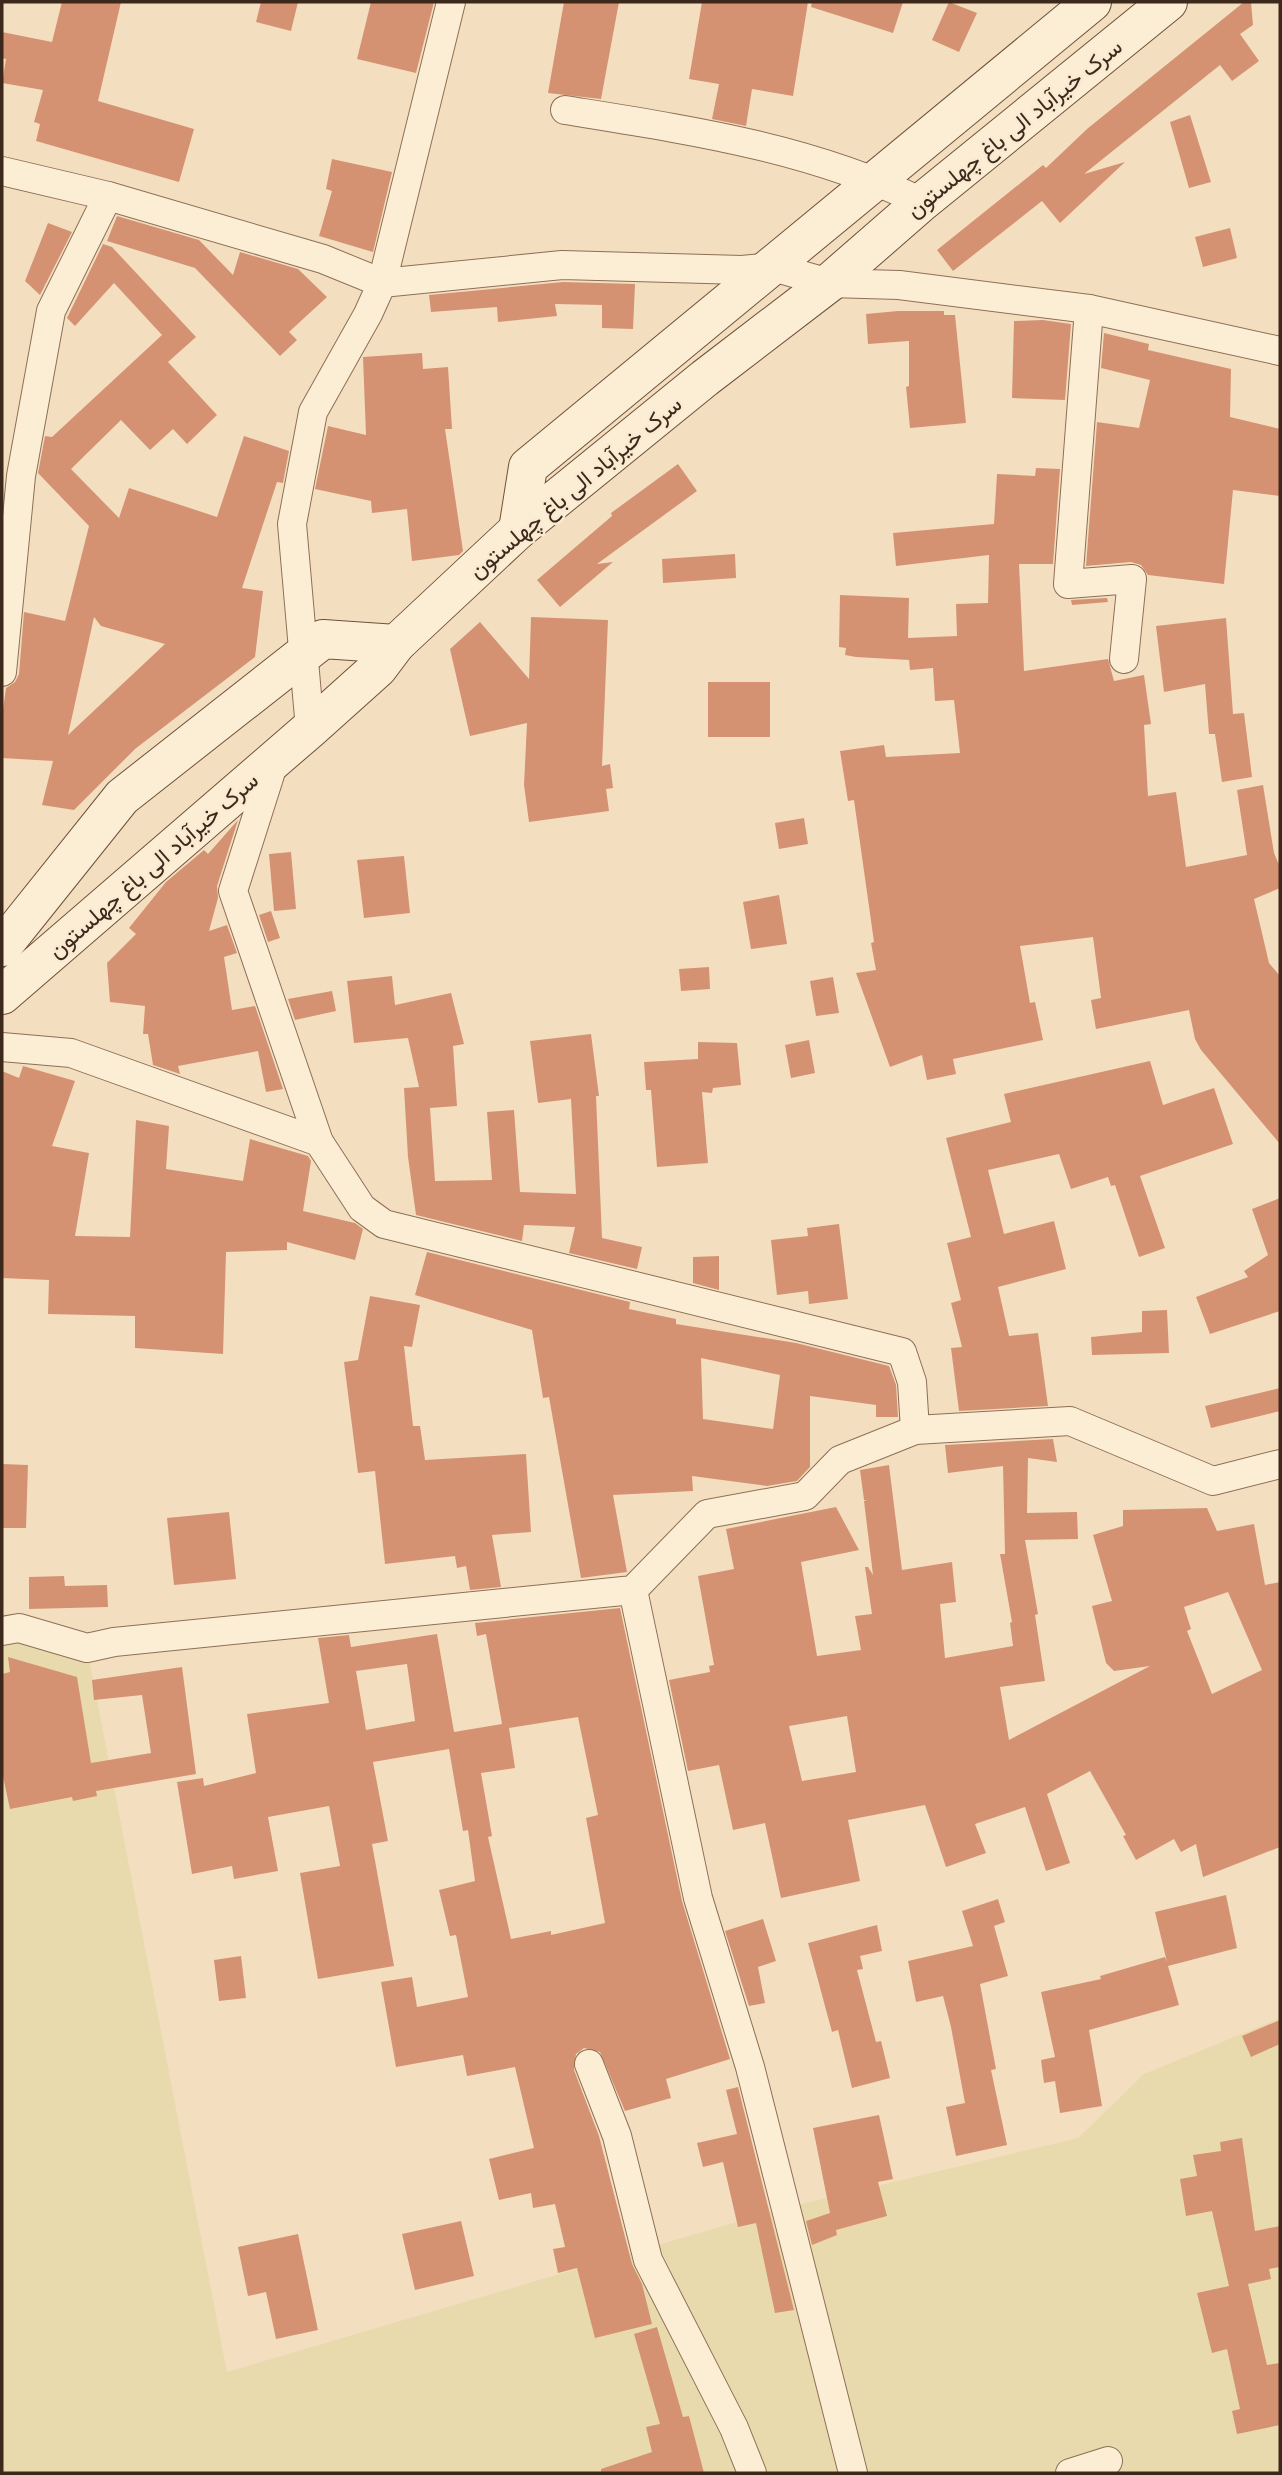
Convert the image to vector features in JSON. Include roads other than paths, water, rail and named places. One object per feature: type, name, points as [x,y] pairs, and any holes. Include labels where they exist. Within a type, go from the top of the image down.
[{"type":"main road","name":"سرک خیرآباد الی باغ چهلستون","points":[[2,995],[274,762],[378,668],[396,645],[518,530],[705,378],[829,283],[922,202],[1168,2]]},
{"type":"main road","points":[[518,530],[528,467],[878,181],[1074,6]]},
{"type":"main road","points":[[2,947],[122,797],[323,639],[396,645]]},
{"type":"street","points":[[310,729],[292,524],[313,412],[368,314],[382,283],[451,2]]},
{"type":"street","points":[[565,110],[733,137],[878,181],[922,202]]},
{"type":"street","points":[[2,171],[108,196],[323,259],[382,283],[562,265],[742,270],[773,267],[829,283],[899,285],[1089,309],[1280,351]]},
{"type":"street","points":[[2,671],[21,476],[51,311],[108,196]]},
{"type":"street","points":[[1089,309],[1068,584],[1132,579],[1124,659]]},
{"type":"street","points":[[274,762],[233,891],[319,1142],[362,1208],[384,1224],[902,1352],[912,1382],[915,1430]]},
{"type":"street","points":[[2,1047],[71,1053],[319,1142]]},
{"type":"street","points":[[2,1631],[19,1628],[86,1648],[114,1642],[633,1590],[707,1514],[805,1496],[840,1460],[915,1430],[1070,1421],[1213,1481],[1280,1464]]},
{"type":"street","points":[[633,1590],[698,1898],[751,2067],[853,2473]]},
{"type":"street","points":[[589,2064],[617,2136],[648,2260],[734,2428],[752,2473]]},
{"type":"street","points":[[1070,2473],[1108,2461]]}]
